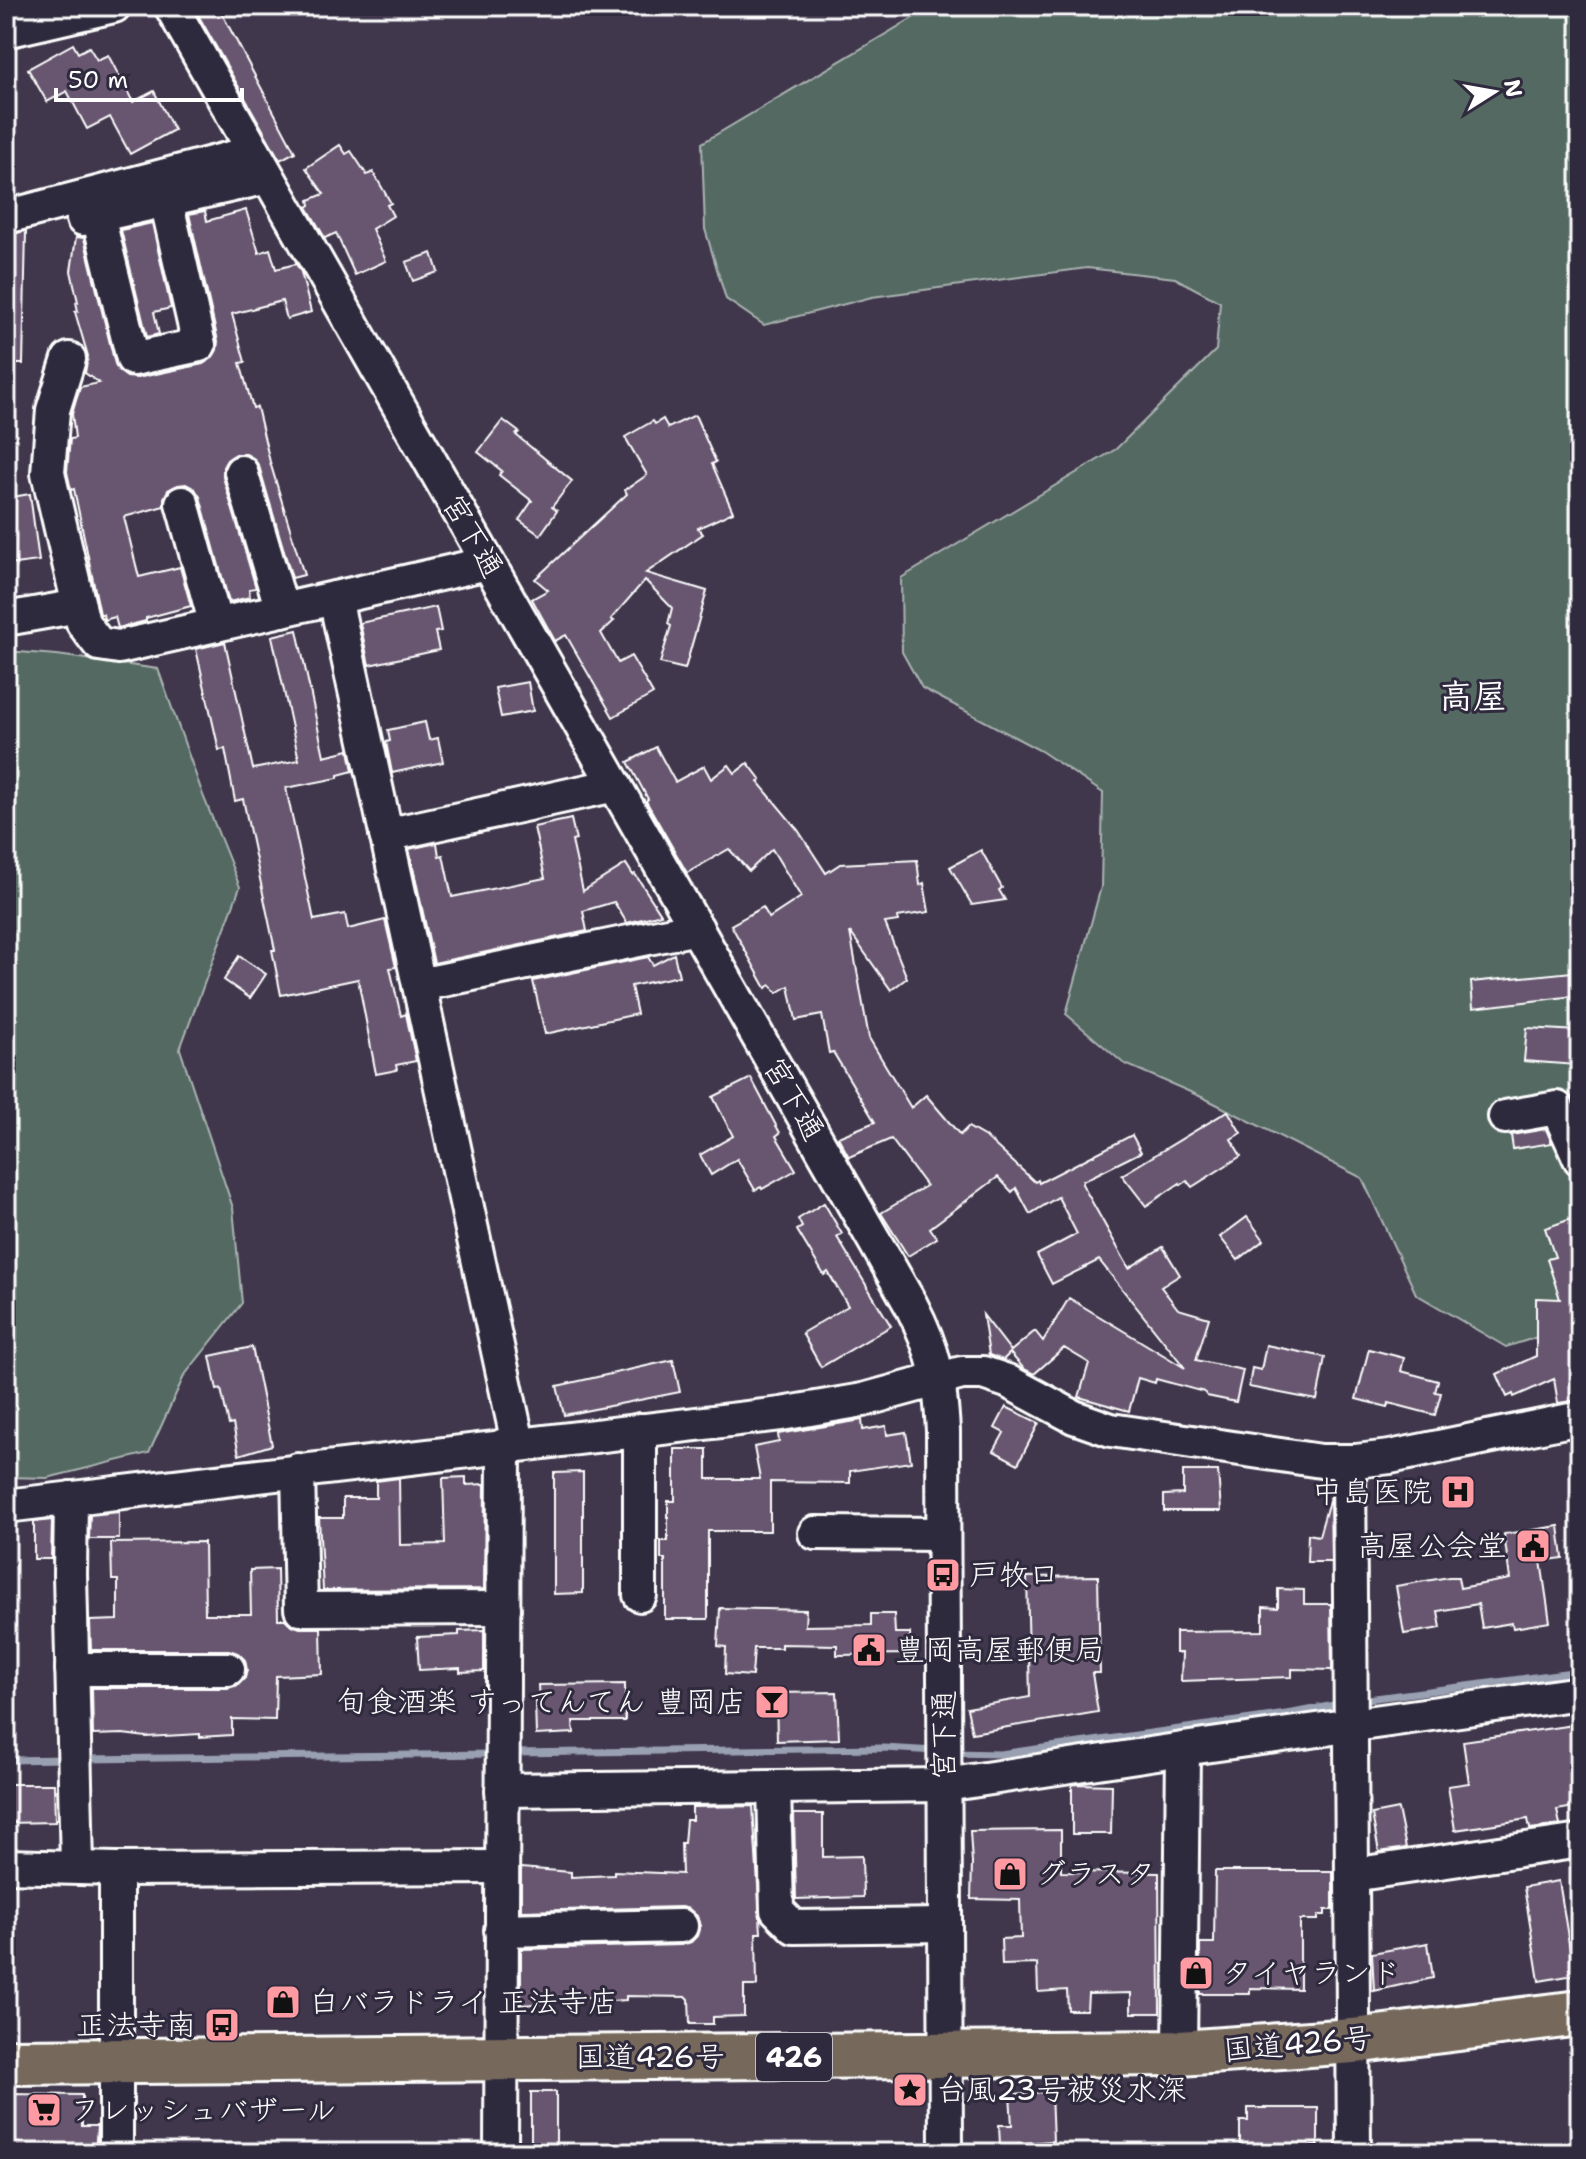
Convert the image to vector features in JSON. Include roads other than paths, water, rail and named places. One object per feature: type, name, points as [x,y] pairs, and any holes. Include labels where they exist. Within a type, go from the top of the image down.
[{"type":"highway","name":"国道426号","points":[[6,2062],[1180,2053],[1353,2041],[1580,2013]]},
{"type":"street","points":[[6,31],[114,6]]},
{"type":"street","name":"宮下通","points":[[171,6],[911,1305],[932,1350],[939,1380],[943,1431],[946,2153]]},
{"type":"street","points":[[166,200],[199,345],[133,359],[91,218],[166,200],[261,165]]},
{"type":"street","points":[[6,217],[261,165]]},
{"type":"street","points":[[69,359],[53,410],[48,473],[83,623],[99,644],[119,647],[488,563]]},
{"type":"street","points":[[241,472],[282,610]]},
{"type":"street","points":[[182,503],[216,625]]},
{"type":"street","points":[[335,598],[419,985],[511,1444],[502,1737],[501,2153]]},
{"type":"street","points":[[6,619],[79,606]]},
{"type":"street","points":[[386,835],[615,785]]},
{"type":"street","points":[[419,985],[697,928]]},
{"type":"street","points":[[1505,1117],[1557,1108],[1580,1159]]},
{"type":"street","points":[[6,1506],[826,1407],[973,1372],[994,1376],[1083,1421],[1131,1435],[1306,1459],[1349,1461],[1390,1457],[1580,1418]]},
{"type":"street","points":[[640,1430],[640,1595]]},
{"type":"street","points":[[1349,1461],[1354,2153]]},
{"type":"street","points":[[298,1470],[301,1609],[504,1608]]},
{"type":"street","points":[[71,1498],[77,1866]]},
{"type":"street","points":[[815,1533],[943,1534]]},
{"type":"street","points":[[72,1669],[228,1669]]},
{"type":"street","points":[[502,1780],[774,1787],[944,1777],[1183,1749],[1351,1722],[1580,1693]]},
{"type":"street","points":[[1180,2053],[1183,1749]]},
{"type":"street","points":[[774,1787],[777,1910],[794,1927],[945,1925]]},
{"type":"street","points":[[1352,1875],[1580,1841]]},
{"type":"street","points":[[6,1866],[116,1869],[502,1867]]},
{"type":"street","points":[[116,1869],[116,2153]]},
{"type":"street","points":[[501,1930],[681,1926]]},
{"type":"waterway","points":[[1360,1700],[1580,1671]]},
{"type":"waterway","points":[[952,1753],[1000,1754],[1293,1713],[1344,1703]]},
{"type":"waterway","points":[[512,1753],[884,1748],[936,1751]]},
{"type":"waterway","points":[[84,1759],[496,1754]]},
{"type":"waterway","points":[[6,1760],[68,1759]]},
{"type":"place","name":"中島医院","points":[[1458,1492]]},
{"type":"place","name":"高屋公会堂","points":[[1533,1546]]},
{"type":"place","name":"戸牧口","points":[[943,1575]]},
{"type":"place","name":"豊岡高屋郵便局","points":[[869,1650]]},
{"type":"place","name":"旬食酒楽 すってんてん 豊岡店","points":[[772,1702]]},
{"type":"place","name":"グラスタ","points":[[1010,1874]]},
{"type":"place","name":"タイヤランド","points":[[1196,1973]]},
{"type":"place","name":"白バラドライ 正法寺店","points":[[283,2002]]},
{"type":"place","name":"正法寺南","points":[[222,2025]]},
{"type":"place","name":"台風23号被災水深","points":[[910,2090]]},
{"type":"place","name":"フレッシュバザール","points":[[44,2110]]},
{"type":"district","name":"高屋","points":[[1473,696]]}]
